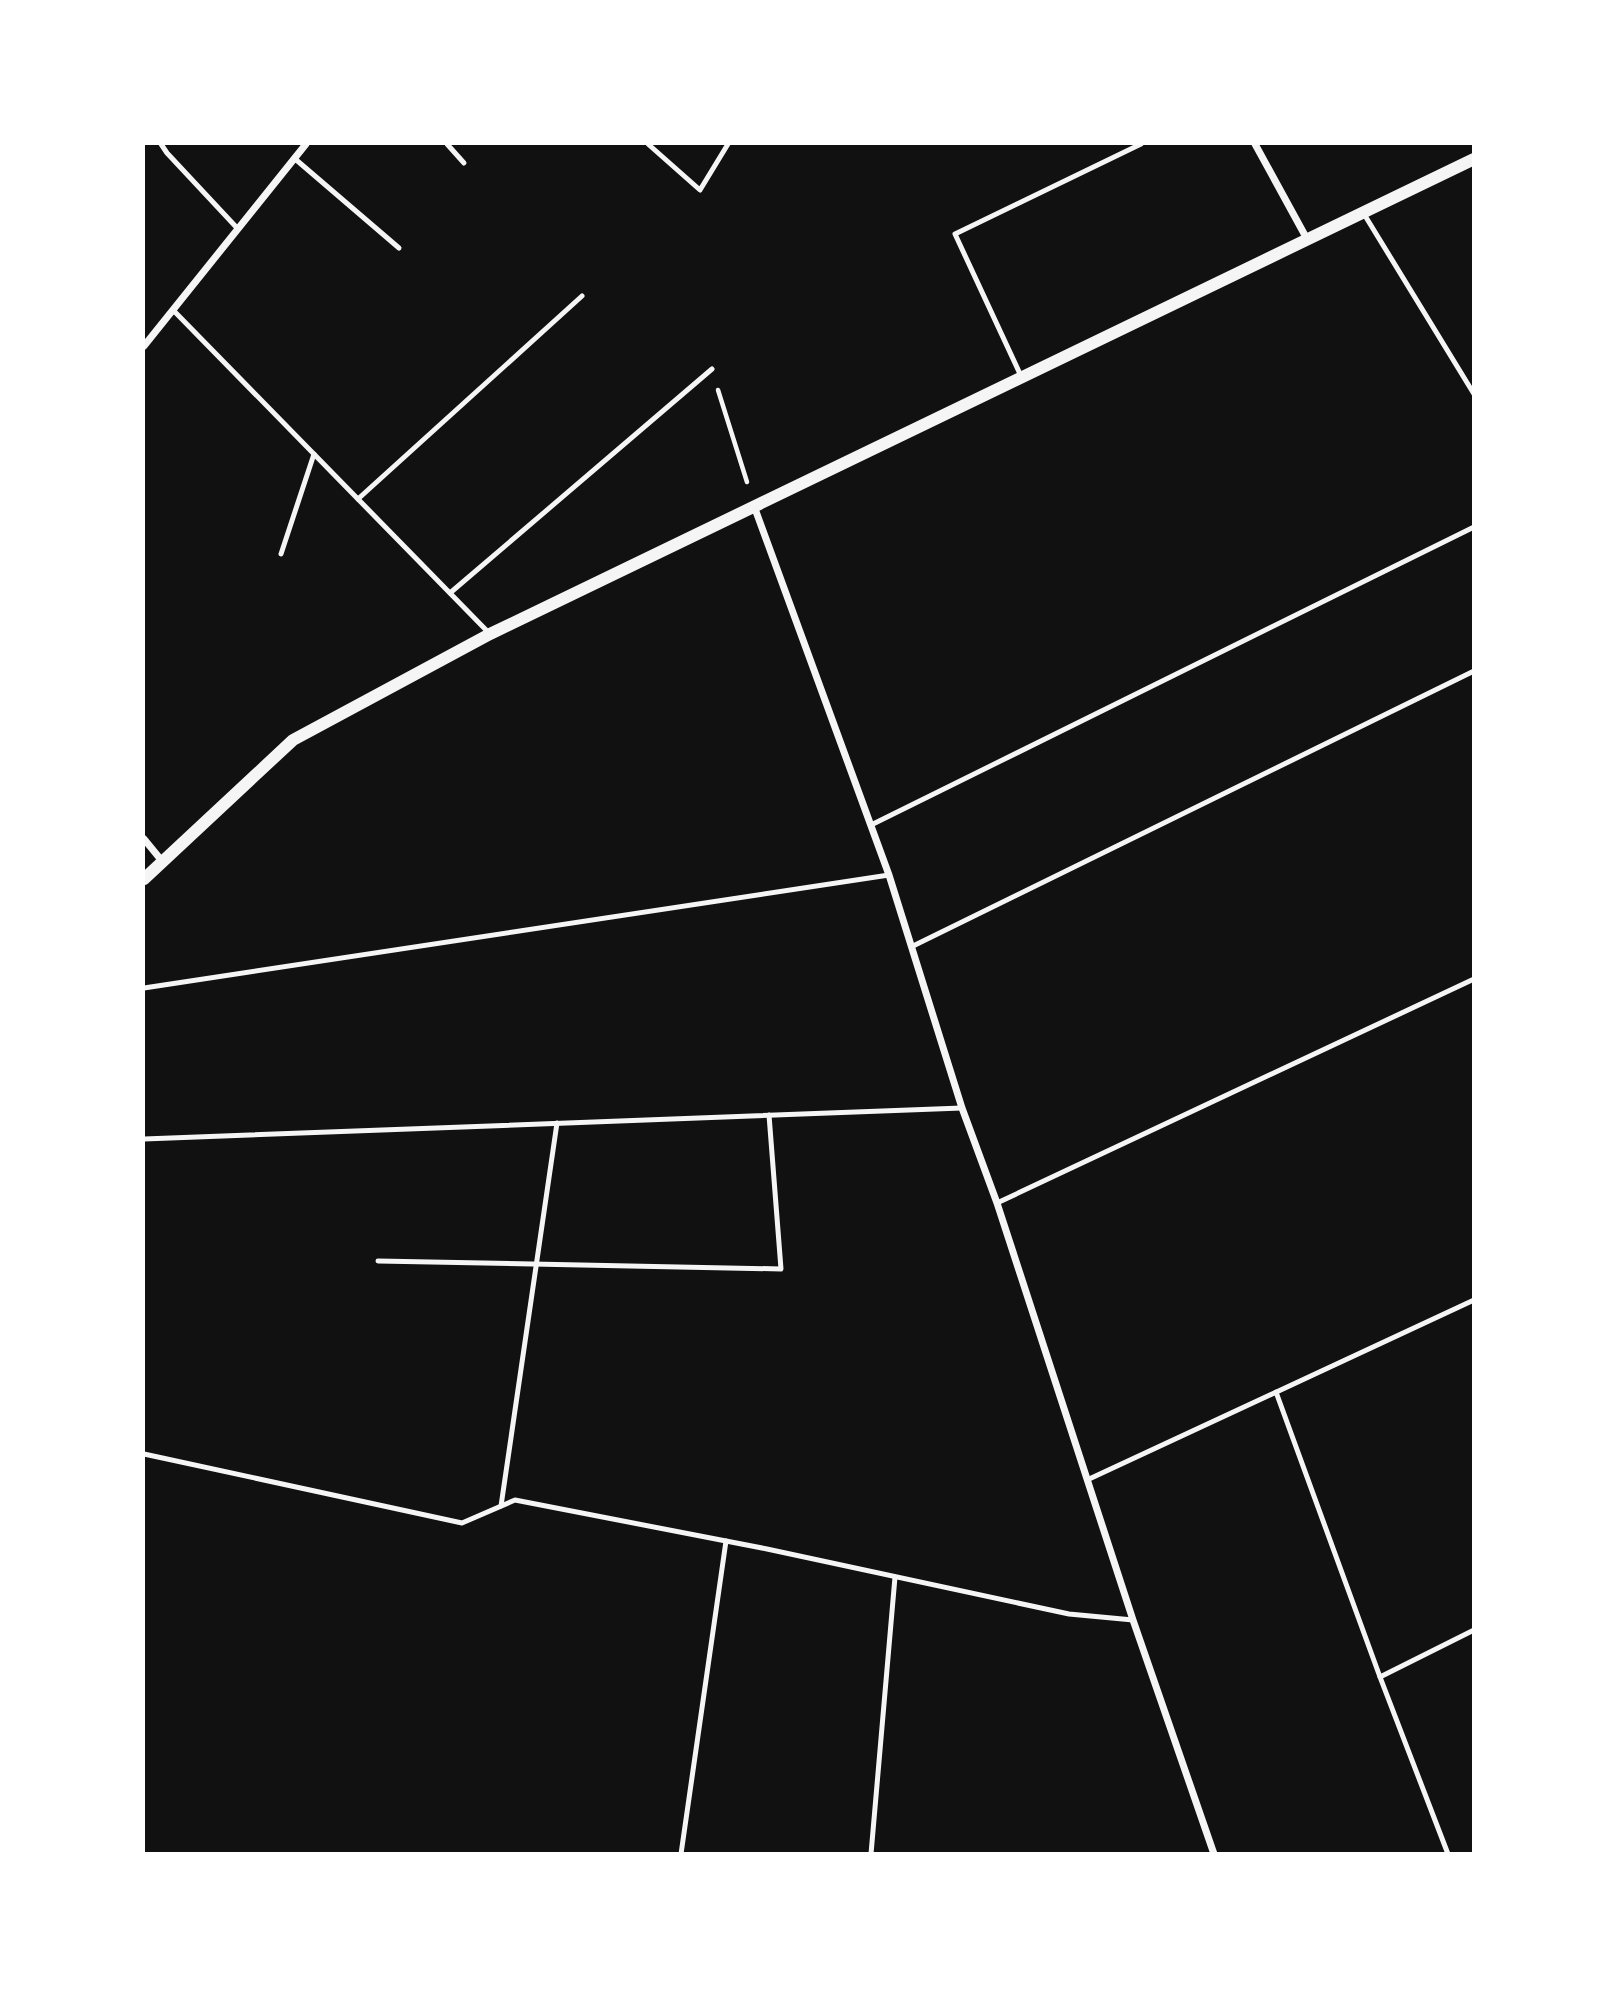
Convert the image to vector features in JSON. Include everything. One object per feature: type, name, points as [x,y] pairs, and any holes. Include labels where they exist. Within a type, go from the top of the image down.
[{"type":"street","points":[[144,346],[306,144]]},
{"type":"street","points":[[1255,144],[1307,239]]},
{"type":"street","points":[[144,879],[293,740],[490,634],[1474,159]]},
{"type":"street","points":[[754,506],[889,875],[962,1108],[997,1203],[1133,1620],[1214,1853]]},
{"type":"street","points":[[144,839],[162,860]]},
{"type":"lane","points":[[161,144],[238,229]]},
{"type":"lane","points":[[447,144],[464,163]]},
{"type":"lane","points":[[648,144],[699,190],[728,144]]},
{"type":"lane","points":[[1021,377],[955,234],[1142,144]]},
{"type":"lane","points":[[294,158],[399,248]]},
{"type":"lane","points":[[1363,212],[1474,394]]},
{"type":"lane","points":[[358,499],[582,296]]},
{"type":"lane","points":[[173,310],[490,634]]},
{"type":"lane","points":[[450,593],[712,369]]},
{"type":"lane","points":[[281,554],[314,454]]},
{"type":"lane","points":[[871,825],[1474,527]]},
{"type":"lane","points":[[913,946],[1474,671]]},
{"type":"lane","points":[[144,988],[889,875]]},
{"type":"lane","points":[[997,1203],[1474,979]]},
{"type":"lane","points":[[144,1139],[962,1108]]},
{"type":"lane","points":[[378,1261],[781,1269],[769,1115]]},
{"type":"lane","points":[[501,1506],[557,1123]]},
{"type":"lane","points":[[1087,1480],[1474,1300]]},
{"type":"lane","points":[[1276,1392],[1380,1677],[1448,1853]]},
{"type":"lane","points":[[144,1454],[462,1523],[515,1500],[726,1541],[1069,1614],[1133,1620]]},
{"type":"lane","points":[[681,1853],[726,1541]]},
{"type":"lane","points":[[871,1853],[895,1577]]},
{"type":"lane","points":[[1380,1677],[1474,1630]]},
{"type":"path","points":[[712,369],[754,506]]}]
